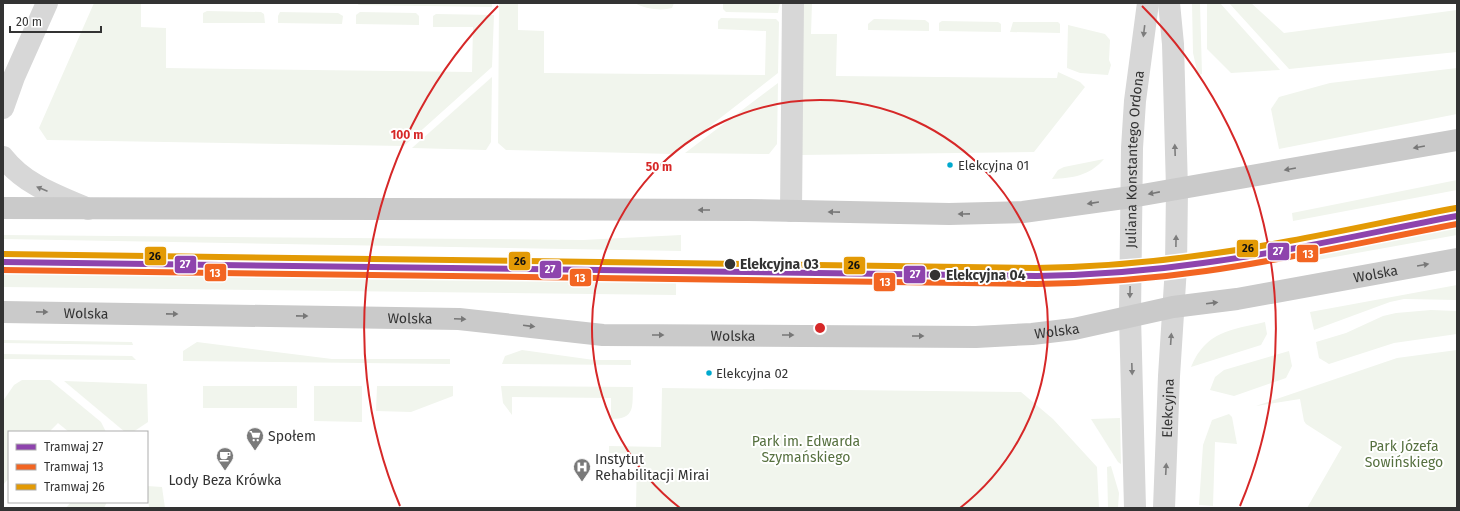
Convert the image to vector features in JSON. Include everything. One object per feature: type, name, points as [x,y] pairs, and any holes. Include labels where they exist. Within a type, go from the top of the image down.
[{"type":"main road","points":[[3,208],[91,210],[791,211],[949,214],[1023,212],[1132,197],[1457,140]]},
{"type":"main road","name":"Wolska","points":[[3,312],[459,319],[603,335],[968,337],[1032,334],[1074,329],[1173,307],[1237,299],[1457,259]]},
{"type":"street","points":[[3,108],[14,77],[47,3]]},
{"type":"street","points":[[791,211],[793,3]]},
{"type":"street","name":"Juliana Konstantego Ordona","points":[[1130,316],[1132,148],[1135,101],[1148,3]]},
{"type":"street","points":[[1169,3],[1173,44],[1177,189],[1176,267],[1173,307]]},
{"type":"street","points":[[3,157],[14,171],[35,186],[91,210]]},
{"type":"street","name":"Elekcyjna","points":[[1164,508],[1173,307]]},
{"type":"street","points":[[1130,316],[1135,508]]},
{"type":"green space","points":[[94,3],[141,3],[141,27],[166,28],[166,68],[472,72],[473,27],[433,27],[433,16],[436,14],[494,15],[492,67],[404,146],[47,140],[39,128]]},
{"type":"green space","points":[[359,3],[492,3],[492,7],[358,5]]},
{"type":"green space","points":[[499,3],[518,3],[518,30],[544,31],[544,73],[765,75],[766,31],[718,29],[718,21],[721,18],[776,19],[779,22],[778,73],[674,154],[506,150],[498,143]]},
{"type":"green space","points":[[635,3],[674,3],[672,8],[653,9]]},
{"type":"green space","points":[[723,3],[780,3],[778,13],[726,12],[723,9]]},
{"type":"green space","points":[[801,3],[812,3],[811,34],[837,34],[836,76],[1057,78],[1058,72],[1080,82],[1085,87],[1034,152],[799,155]]},
{"type":"green space","points":[[1192,3],[1200,3],[1202,74],[1198,75],[1193,53]]},
{"type":"green space","points":[[1207,3],[1220,3],[1280,70],[1231,73],[1207,49]]},
{"type":"green space","points":[[1229,3],[1251,3],[1284,33],[1457,10],[1457,52],[1289,69]]},
{"type":"green space","points":[[207,11],[261,12],[264,14],[265,23],[203,23],[203,13]]},
{"type":"green space","points":[[280,12],[338,13],[343,16],[342,24],[278,23],[278,16]]},
{"type":"green space","points":[[360,12],[416,13],[419,16],[419,25],[356,24],[356,15]]},
{"type":"green space","points":[[874,19],[925,20],[929,23],[929,31],[868,30],[868,24]]},
{"type":"green space","points":[[942,21],[998,22],[1001,24],[1001,32],[939,31],[939,23]]},
{"type":"green space","points":[[1013,22],[1058,22],[1060,24],[1060,33],[1010,32]]},
{"type":"green space","points":[[1068,25],[1105,34],[1110,40],[1109,60],[1111,65],[1108,75],[1080,73],[1067,68]]},
{"type":"green space","points":[[1457,68],[1457,114],[1279,149],[1271,109],[1279,97],[1330,83]]},
{"type":"green space","points":[[492,77],[491,142],[486,150],[412,148]]},
{"type":"green space","points":[[778,83],[777,144],[769,154],[685,153]]},
{"type":"green space","points":[[1104,159],[1086,173],[1074,177],[1052,179],[1058,170],[1064,167]]},
{"type":"green space","points":[[1457,180],[1457,190],[1293,221],[1292,213]]},
{"type":"green space","points":[[1457,224],[1457,235],[1301,263],[1300,254]]},
{"type":"green space","points":[[3,235],[583,240],[681,235],[681,251],[3,239]]},
{"type":"green space","points":[[3,270],[676,277],[676,295],[3,287]]},
{"type":"green space","points":[[1457,285],[1457,300],[1404,299],[1390,302],[1314,330],[1310,312]]},
{"type":"green space","points":[[1431,310],[1457,311],[1457,334],[1394,343],[1329,364],[1319,358],[1316,342],[1346,333],[1383,316],[1396,313]]},
{"type":"green space","points":[[1265,322],[1267,334],[1261,345],[1191,367],[1197,355],[1212,339],[1231,330]]},
{"type":"green space","points":[[3,340],[132,342],[133,345],[3,343]]},
{"type":"green space","points":[[197,342],[332,359],[450,359],[450,364],[183,361],[183,351]]},
{"type":"green space","points":[[522,350],[594,360],[631,360],[631,365],[502,364],[505,356]]},
{"type":"green space","name":"Park Józefa Sowińskiego","points":[[1457,350],[1457,508],[1307,508],[1342,447],[1306,424],[1304,421],[1300,399],[1256,406],[1397,358]]},
{"type":"green space","points":[[1289,351],[1292,366],[1286,378],[1234,396],[1210,390],[1215,377],[1224,370]]},
{"type":"green space","points":[[3,354],[132,356],[136,360],[3,359]]},
{"type":"green space","points":[[22,380],[50,380],[101,422],[106,431],[68,431],[58,423],[50,431],[8,431],[8,479],[3,485],[3,401],[14,385]]},
{"type":"green space","points":[[64,381],[147,384],[148,422],[134,431],[124,431]]},
{"type":"green space","points":[[203,386],[297,386],[297,408],[203,408]]},
{"type":"green space","points":[[314,386],[362,386],[362,422],[314,421]]},
{"type":"green space","points":[[377,386],[453,386],[453,396],[411,412],[376,411]]},
{"type":"green space","points":[[501,386],[633,387],[632,405],[629,414],[625,417],[611,419],[611,398],[512,397],[512,415],[503,403]]},
{"type":"green space","name":"Park im. Edwarda Szymańskiego","points":[[662,388],[1021,392],[1053,419],[1097,467],[1099,508],[636,508],[637,454],[609,453],[609,446],[661,447]]},
{"type":"green space","points":[[1229,414],[1232,417],[1237,444],[1215,442],[1213,506],[1199,505],[1203,445],[1212,420]]},
{"type":"green space","points":[[1120,418],[1121,464],[1118,462],[1091,419]]},
{"type":"green space","points":[[1111,466],[1119,493],[1118,508],[1108,508],[1107,467]]},
{"type":"green space","points":[[148,486],[162,487],[165,508],[149,508]]},
{"type":"green space","points":[[70,503],[106,503],[104,508],[66,508]]},
{"type":"tram line","name":"26","points":[[3,254],[1036,268],[1099,266],[1181,258],[1297,240],[1456,208]]},
{"type":"tram line","name":"27","points":[[3,262],[1037,276],[1099,274],[1182,266],[1298,248],[1457,216]]},
{"type":"tram line","name":"13","points":[[3,270],[1037,284],[1101,282],[1185,274],[1237,266],[1457,224]]},
{"type":"place","name":"Elekcyjna 01","points":[[950,165]]},
{"type":"place","name":"Elekcyjna 03","points":[[730,264]]},
{"type":"place","name":"Elekcyjna 04","points":[[935,275]]},
{"type":"place","name":"Elekcyjna 02","points":[[709,373]]},
{"type":"place","name":"Społem","points":[[255,451]]},
{"type":"place","name":"Lody Beza Krówka","points":[[225,471]]},
{"type":"place","name":"Instytut Rehabilitacji Mirai","points":[[582,482]]}]
